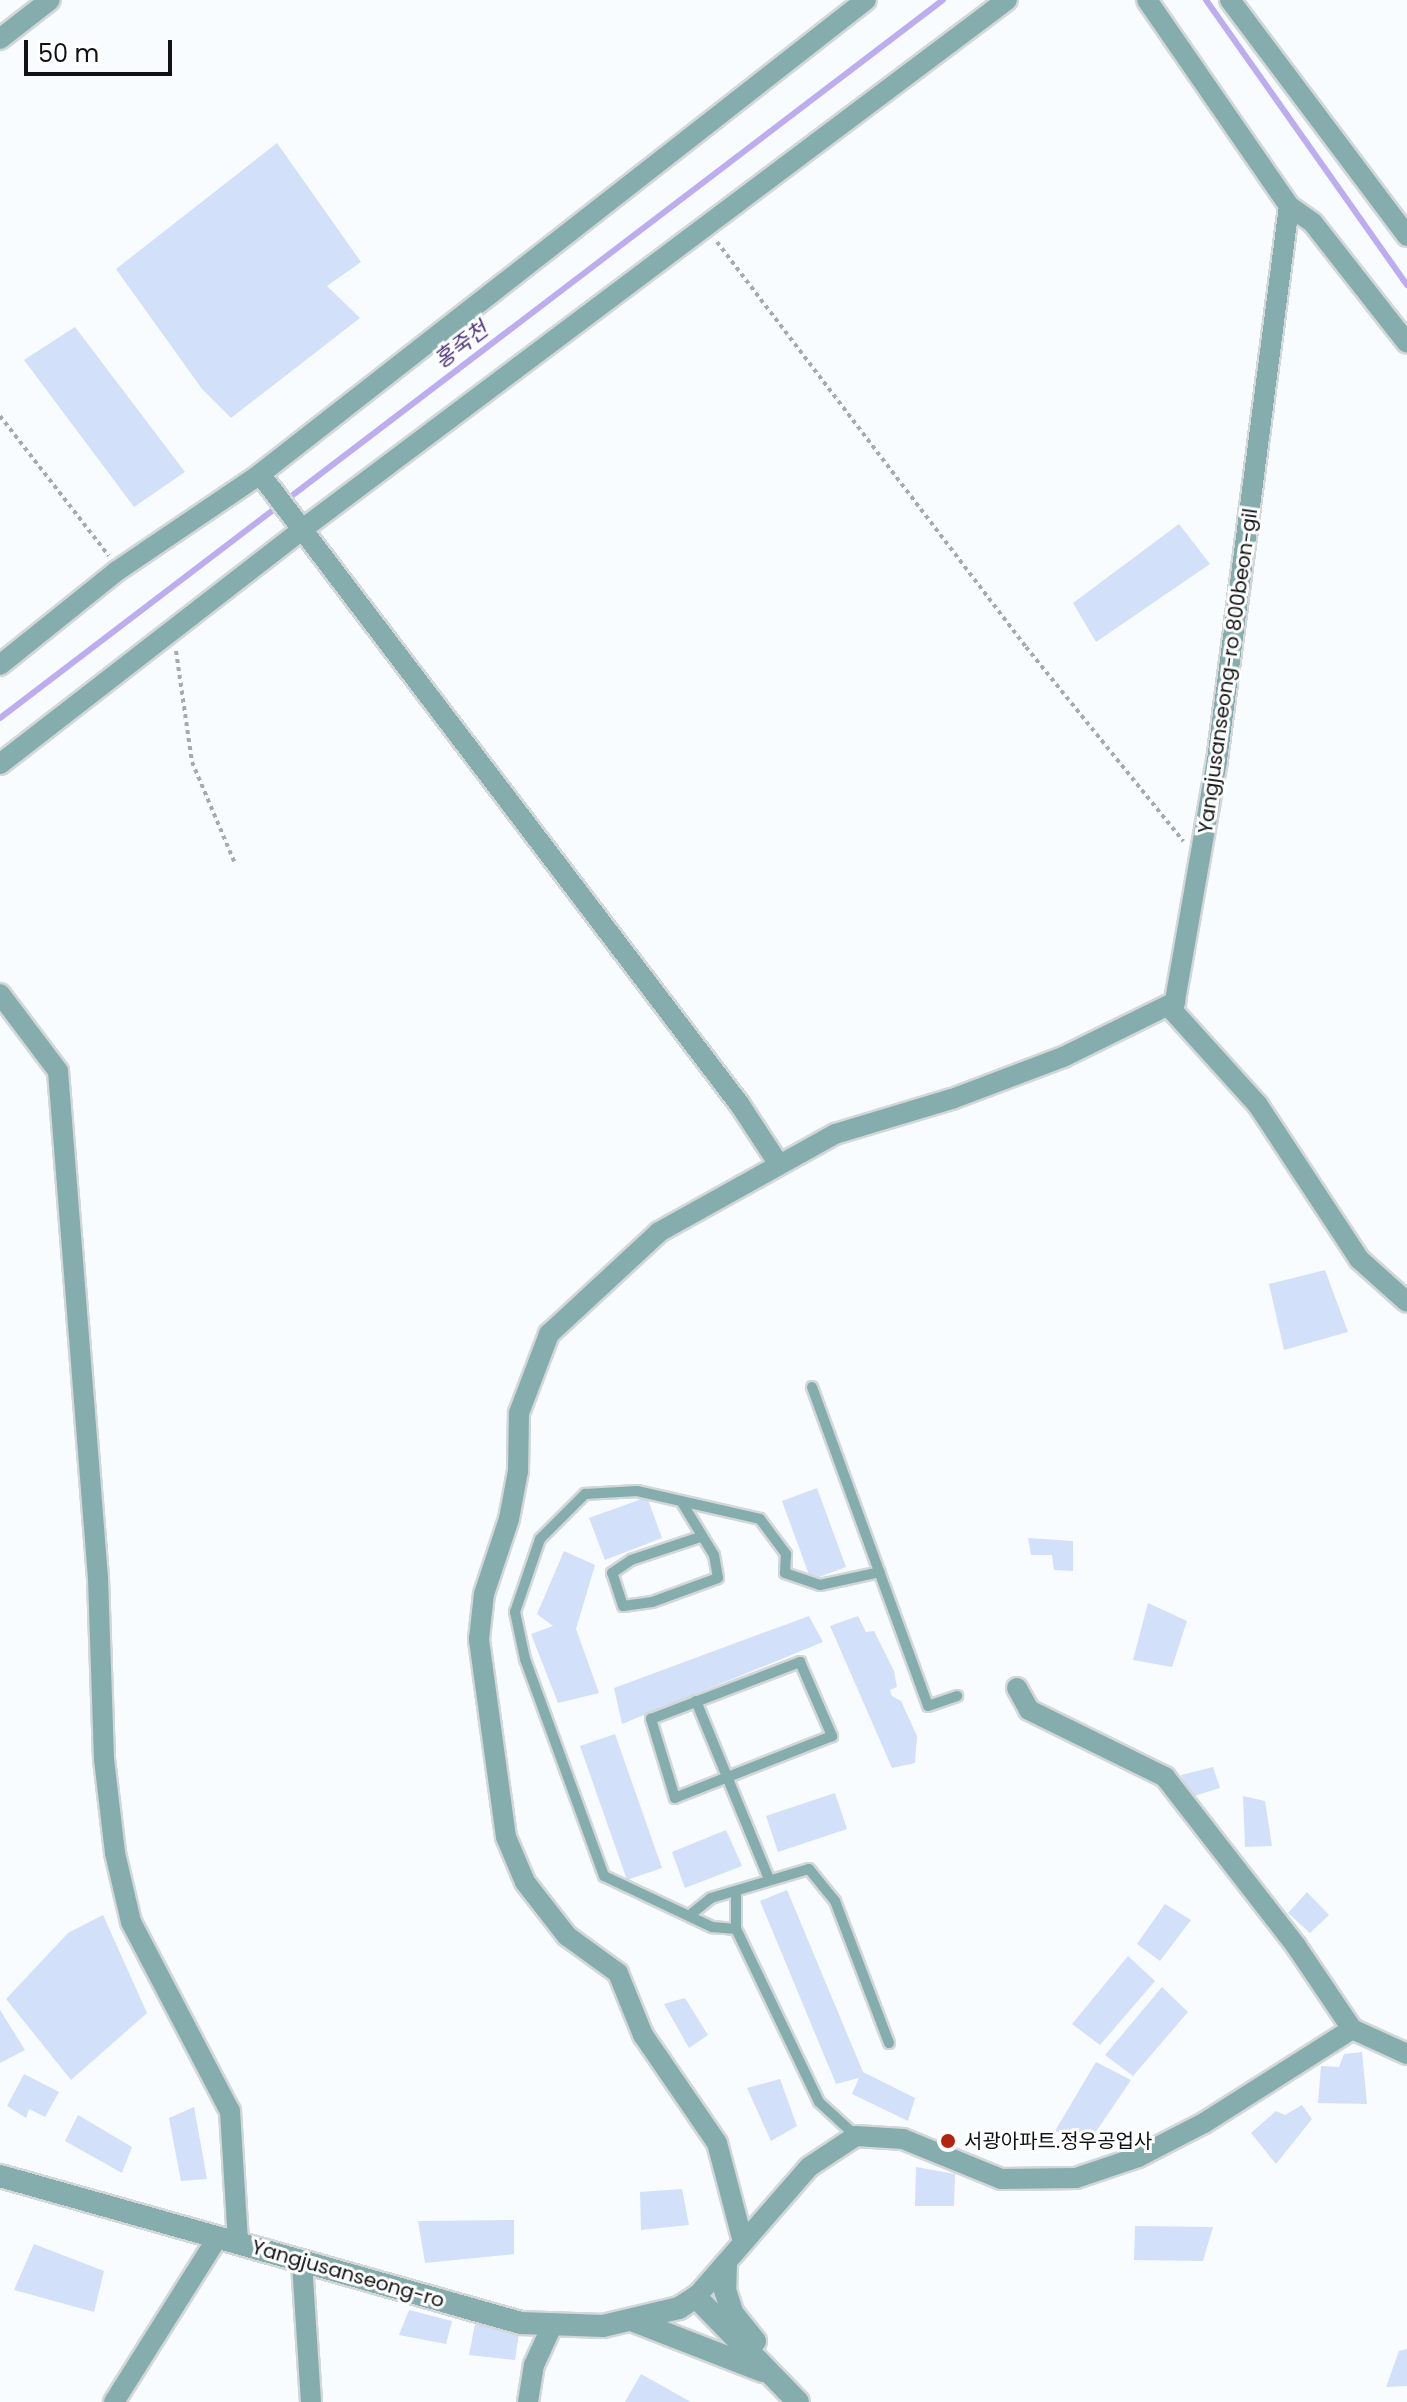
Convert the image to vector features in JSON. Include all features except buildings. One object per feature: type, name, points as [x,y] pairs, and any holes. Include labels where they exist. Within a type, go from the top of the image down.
[{"type":"street","points":[[0,39],[50,0]]},
{"type":"street","points":[[0,665],[117,571],[260,474],[866,0]]},
{"type":"street","points":[[0,764],[300,531],[1007,0]]},
{"type":"street","points":[[1147,0],[1289,206],[1313,223],[1407,343]]},
{"type":"street","points":[[1230,0],[1407,236]]},
{"type":"street","name":"Yangjusanseong-ro 800beon-gil","points":[[1175,1002],[1201,862],[1289,206]]},
{"type":"street","points":[[260,474],[300,531],[337,572],[740,1105],[778,1163]]},
{"type":"street","points":[[0,994],[58,1071],[98,1578],[104,1759],[115,1853],[131,1922],[230,2111],[228,2240],[114,2402]]},
{"type":"street","points":[[743,2242],[717,2143],[643,2035],[618,1973],[567,1936],[525,1882],[506,1837],[479,1639],[484,1594],[509,1519],[518,1471],[519,1413],[549,1334],[659,1232],[739,1191],[778,1163],[835,1134],[952,1099],[1063,1057],[1175,1002]]},
{"type":"street","points":[[1175,1002],[1173,1011],[1258,1105],[1359,1259],[1407,1302]]},
{"type":"street","points":[[1017,1688],[1029,1710],[1165,1777],[1296,1946],[1352,2029],[1407,2054]]},
{"type":"street","points":[[856,2136],[903,2139],[1001,2179],[1076,2178],[1138,2157],[1204,2123],[1352,2029]]},
{"type":"street","name":"Yangjusanseong-ro","points":[[0,2176],[302,2263],[551,2328],[634,2321],[696,2297],[809,2167],[856,2136]]},
{"type":"street","points":[[302,2263],[311,2402]]},
{"type":"street","points":[[726,2264],[725,2290],[733,2314],[798,2402]]},
{"type":"street","points":[[696,2297],[777,2375]]},
{"type":"street","points":[[634,2321],[777,2375]]},
{"type":"street","points":[[528,2402],[534,2365],[551,2328]]},
{"type":"lane","points":[[812,1387],[870,1558],[880,1572],[928,1706],[957,1696]]},
{"type":"lane","points":[[736,1929],[712,1927],[634,1893],[604,1876],[525,1659],[515,1612],[540,1539],[585,1494],[637,1491],[760,1519],[786,1554],[785,1573],[820,1585],[880,1572]]},
{"type":"lane","points":[[681,1501],[700,1537],[714,1555],[718,1578],[652,1602],[623,1606],[612,1573],[631,1560],[700,1537]]},
{"type":"lane","points":[[800,1662],[832,1736],[725,1778],[675,1798],[651,1719],[800,1662]]},
{"type":"lane","points":[[696,1701],[769,1879]]},
{"type":"lane","points":[[690,1915],[711,1898],[809,1869],[835,1901],[889,2043]]},
{"type":"lane","points":[[736,1893],[736,1929],[819,2102],[856,2136]]},
{"type":"path","points":[[706,227],[1026,647],[1201,862]]},
{"type":"path","points":[[0,416],[117,571]]},
{"type":"path","points":[[174,629],[192,762],[234,861]]},
{"type":"waterway","name":"홍죽천","points":[[0,718],[943,0]]},
{"type":"waterway","points":[[1206,0],[1407,285]]},
{"type":"place","name":"서광아파트.정우공업사","points":[[948,2141]]}]
